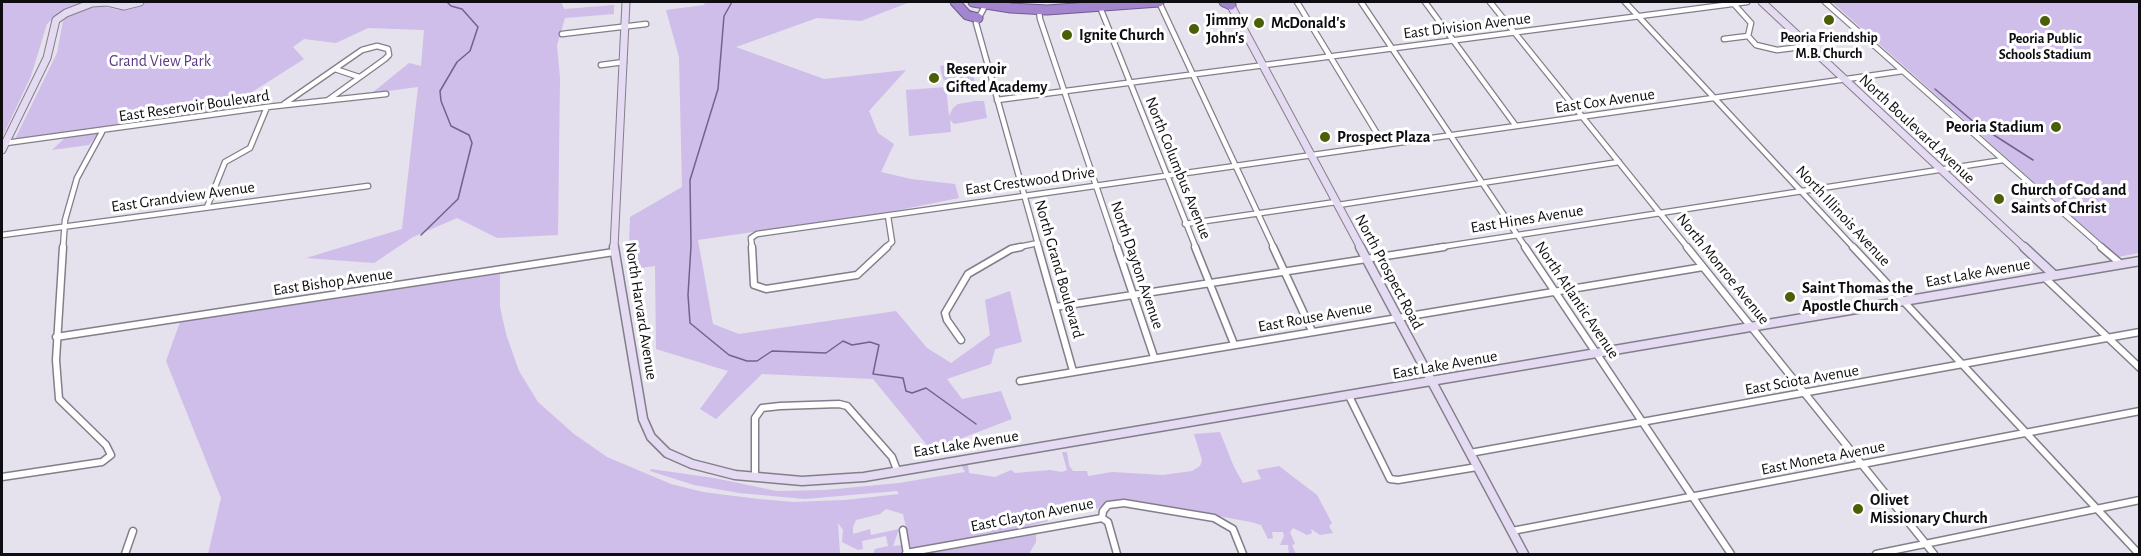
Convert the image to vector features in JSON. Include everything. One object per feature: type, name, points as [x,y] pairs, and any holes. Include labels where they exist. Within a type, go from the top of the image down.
[{"type":"highway","points":[[955,2],[967,15],[978,18]]},
{"type":"highway","points":[[973,2],[1039,10],[1126,2]]},
{"type":"highway","points":[[1099,5],[1159,2]]},
{"type":"street","points":[[2,150],[47,58],[57,20],[66,12],[92,3],[106,2],[124,6],[140,2]]},
{"type":"street","name":"North Harvard Avenue","points":[[626,2],[627,26],[614,252],[641,410],[648,432],[664,451],[680,460],[711,469],[755,477]]},
{"type":"street","points":[[1159,2],[1312,332]]},
{"type":"street","points":[[1297,2],[1384,145]]},
{"type":"street","name":"North Atlantic Avenue","points":[[1361,2],[1731,555]]},
{"type":"street","points":[[1425,2],[1516,126]]},
{"type":"street","name":"North Monroe Avenue","points":[[1490,2],[1934,555]]},
{"type":"street","name":"North Illinois Avenue","points":[[1625,2],[2139,555]]},
{"type":"street","name":"East Division Avenue","points":[[997,100],[1747,2]]},
{"type":"street","name":"North Boulevard Avenue","points":[[1762,2],[2054,275]]},
{"type":"street","points":[[1825,2],[2121,264]]},
{"type":"street","name":"North Prospect Road","points":[[1228,3],[1524,555]]},
{"type":"street","points":[[1733,3],[1751,23],[1748,36]]},
{"type":"street","points":[[978,18],[986,4]]},
{"type":"street","name":"North Columbus Avenue","points":[[1099,5],[1234,344]]},
{"type":"street","name":"North Dayton Avenue","points":[[1039,10],[1154,357]]},
{"type":"street","name":"North Grand Boulevard","points":[[978,18],[976,23],[1073,370]]},
{"type":"street","points":[[562,34],[646,24]]},
{"type":"street","points":[[1748,36],[1756,45],[1771,50],[1809,46]]},
{"type":"street","points":[[1724,39],[1748,36]]},
{"type":"street","points":[[282,106],[363,49],[376,46],[385,47],[389,51],[386,58],[327,101]]},
{"type":"street","points":[[601,65],[624,63]]},
{"type":"street","points":[[335,69],[359,77]]},
{"type":"street","name":"East Cox Avenue","points":[[1310,155],[1903,71]]},
{"type":"street","name":"East Reservoir Boulevard","points":[[6,143],[102,132],[267,107],[386,94]]},
{"type":"street","points":[[207,207],[225,162],[250,148],[267,107]]},
{"type":"street","points":[[2,477],[102,462],[110,457],[107,446],[58,398],[56,336],[64,227],[77,178],[102,132]]},
{"type":"street","name":"East Crestwood Drive","points":[[888,216],[892,242],[859,274],[771,288],[759,288],[753,284],[751,238],[754,235],[1310,155]]},
{"type":"street","name":"East Hines Avenue","points":[[1056,307],[2003,160]]},
{"type":"street","points":[[1185,224],[1619,162]]},
{"type":"street","name":"East Grandview Avenue","points":[[2,235],[368,186]]},
{"type":"street","points":[[961,340],[945,314],[968,274],[1011,249],[1038,243]]},
{"type":"street","name":"East Bishop Avenue","points":[[56,336],[614,252]]},
{"type":"street","name":"East Lake Avenue","points":[[755,477],[802,481],[835,480],[1754,328],[2139,261]]},
{"type":"street","name":"East Rouse Avenue","points":[[1020,381],[1073,370],[1704,267]]},
{"type":"street","points":[[2044,277],[2139,368]]},
{"type":"street","name":"East Sciota Avenue","points":[[1470,453],[2139,332]]},
{"type":"street","points":[[1349,396],[1390,479],[1398,480],[1477,467]]},
{"type":"street","points":[[755,477],[755,418],[760,409],[773,406],[839,404],[847,406],[892,457],[897,470]]},
{"type":"street","name":"East Moneta Avenue","points":[[1512,531],[2139,411]]},
{"type":"street","points":[[1876,555],[2139,500]]},
{"type":"street","name":"East Clayton Avenue","points":[[907,554],[1102,518],[1107,506],[1124,503],[1214,518],[1233,529],[1243,555]]},
{"type":"street","points":[[1102,518],[1108,522],[1117,555]]},
{"type":"street","points":[[903,530],[907,554]]},
{"type":"street","points":[[125,555],[133,531]]},
{"type":"green space","points":[[2,2],[88,2],[57,15],[47,24],[31,76],[2,138]]},
{"type":"green space","name":"Grand View Park","points":[[146,2],[561,2],[564,9],[614,5],[614,14],[565,18],[557,45],[560,78],[558,235],[497,238],[457,218],[413,237],[374,263],[306,258],[402,229],[418,87],[372,93],[409,63],[421,66],[424,30],[368,28],[336,43],[304,39],[293,47],[304,59],[241,99],[240,108],[103,128],[89,145],[52,150],[70,133],[15,139],[57,53],[63,21],[71,14],[87,8],[101,6],[119,10],[133,8]]},
{"type":"green space","points":[[705,2],[910,2],[861,21],[817,18],[736,47],[824,79],[906,70],[869,111],[878,133],[894,144],[881,172],[911,179],[955,184],[959,198],[889,212],[698,240],[713,324],[739,334],[896,311],[927,348],[951,363],[990,335],[985,300],[1010,291],[1022,342],[995,349],[991,364],[947,379],[962,399],[1001,391],[1012,419],[931,450],[873,379],[762,374],[716,419],[700,409],[728,371],[656,349],[655,266],[628,270],[630,217],[682,187],[679,57],[666,10],[704,5]]},
{"type":"green space","name":"Peoria Stadium","points":[[1832,2],[2139,2],[2139,253],[2118,257]]},
{"type":"green space","points":[[970,64],[975,82],[958,86],[943,79],[940,66]]},
{"type":"green space","points":[[946,87],[949,116],[958,104],[984,101],[987,118],[954,124],[950,120],[951,132],[909,136],[906,90]]},
{"type":"green space","points":[[500,274],[500,307],[506,334],[519,371],[538,402],[574,434],[607,457],[671,484],[703,492],[794,502],[845,500],[899,494],[897,491],[805,499],[739,493],[694,485],[650,471],[651,469],[714,478],[777,491],[825,490],[899,483],[965,472],[961,465],[968,465],[969,473],[995,477],[1011,470],[1015,473],[1050,470],[1062,472],[1067,470],[1062,452],[1067,452],[1069,465],[1073,471],[1087,471],[1088,476],[1112,472],[1163,475],[1192,471],[1200,466],[1202,460],[1194,434],[1220,432],[1243,483],[1261,479],[1257,470],[1279,466],[1317,495],[1332,523],[1329,526],[1333,533],[1320,535],[1311,529],[1312,533],[1307,535],[1293,528],[1290,532],[1296,554],[1289,554],[1288,545],[1280,545],[1284,536],[1283,532],[1272,532],[1273,538],[1268,539],[1261,525],[1251,522],[1135,501],[1107,503],[1090,512],[1086,502],[1076,500],[1065,502],[1064,514],[1055,513],[1054,509],[1046,510],[1048,521],[1023,528],[1023,535],[1036,534],[1036,542],[1031,554],[924,554],[922,548],[911,548],[903,514],[886,509],[880,514],[856,520],[853,534],[870,529],[871,535],[899,529],[893,546],[902,545],[904,554],[873,554],[875,549],[888,546],[886,536],[862,541],[863,549],[858,550],[842,542],[843,530],[838,523],[840,554],[208,554],[221,498],[166,361],[180,322]]},
{"type":"waterway","points":[[421,235],[458,199],[472,143],[469,135],[451,126],[441,101],[440,91],[457,62],[470,51],[478,27],[462,9],[451,6],[447,2]]},
{"type":"waterway","points":[[732,2],[724,16],[718,89],[690,180],[691,246],[688,295],[690,323],[729,355],[747,361],[757,361],[772,351],[826,353],[843,341],[852,345],[870,342],[879,345],[873,374],[903,378],[906,391],[912,393],[926,388],[976,424]]},
{"type":"waterway","points":[[1935,89],[1975,123],[2033,160]]},
{"type":"place","name":"Peoria Friendship M.B. Church","points":[[1829,20]]},
{"type":"place","name":"Peoria Public Schools Stadium","points":[[2045,21]]},
{"type":"place","name":"McDonald's","points":[[1259,23]]},
{"type":"place","name":"Jimmy John's","points":[[1194,29]]},
{"type":"place","name":"Ignite Church","points":[[1067,35]]},
{"type":"place","name":"Reservoir Gifted Academy","points":[[934,78]]},
{"type":"place","name":"Peoria Stadium","points":[[2056,127]]},
{"type":"place","name":"Prospect Plaza","points":[[1325,137]]},
{"type":"place","name":"Church of God and Saints of Christ","points":[[1999,199]]},
{"type":"place","name":"Saint Thomas the Apostle Church","points":[[1790,297]]},
{"type":"place","name":"Olivet Missionary Church","points":[[1858,509]]}]
